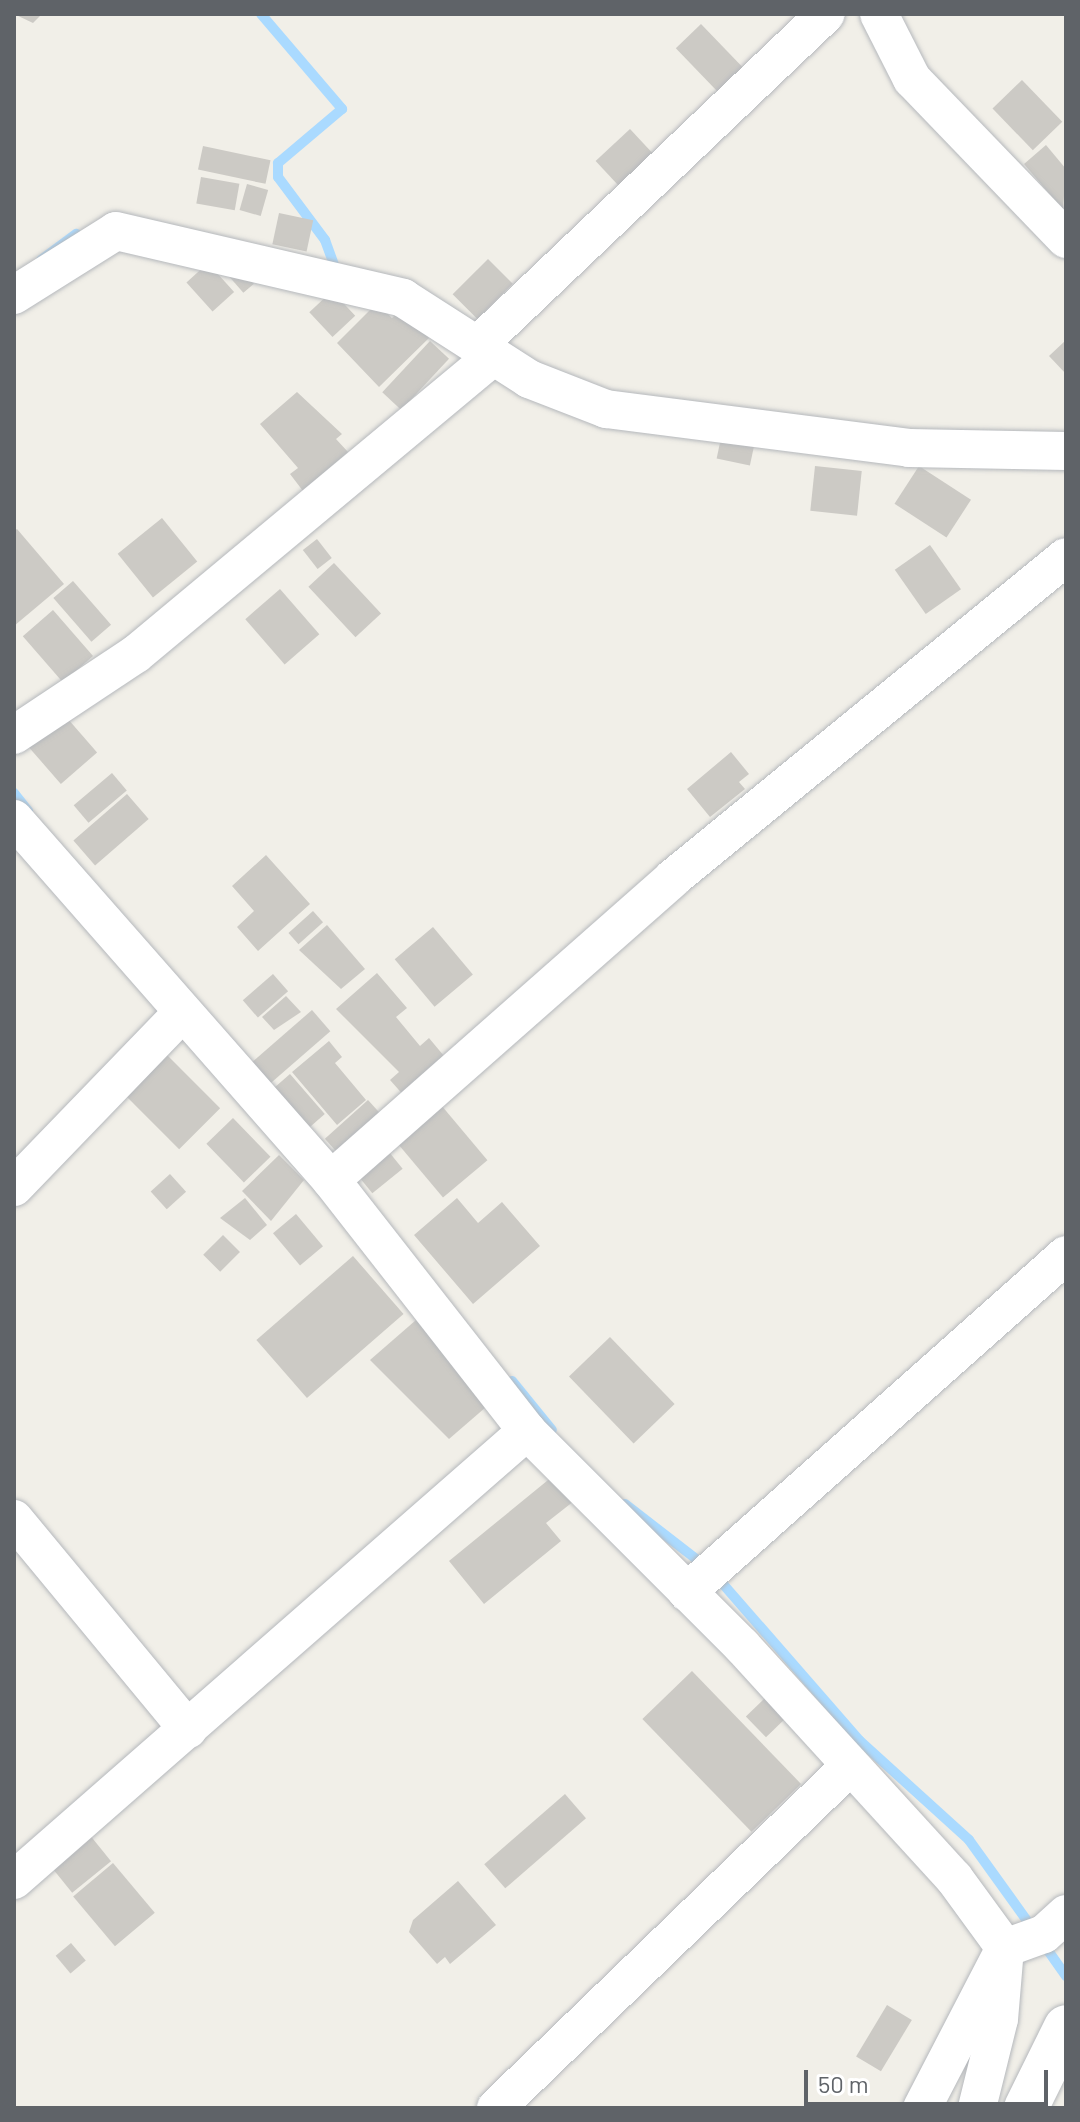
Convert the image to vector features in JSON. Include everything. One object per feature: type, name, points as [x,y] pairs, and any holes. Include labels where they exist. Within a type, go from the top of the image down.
[{"type":"main road","points":[[1026,2108],[1066,2027]]},
{"type":"street","points":[[14,735],[136,654],[485,351],[825,14]]},
{"type":"street","points":[[879,14],[912,79],[1066,239]]},
{"type":"street","points":[[14,295],[116,231],[403,298],[485,351],[606,409],[909,448],[1066,451]]},
{"type":"street","points":[[331,1180],[673,878],[1066,557]]},
{"type":"street","points":[[14,819],[331,1180],[527,1431],[687,1592],[848,1768],[954,1878],[1005,1948],[999,2019],[977,2108]]},
{"type":"street","points":[[14,1187],[182,1013]]},
{"type":"street","points":[[687,1592],[1066,1255]]},
{"type":"street","points":[[14,1880],[527,1431]]},
{"type":"street","points":[[14,1519],[188,1729]]},
{"type":"street","points":[[496,2108],[848,1768]]},
{"type":"street","points":[[922,2108],[1005,1948],[1044,1934],[1066,1914]]},
{"type":"building","points":[[14,14],[42,14],[33,23]]},
{"type":"building","points":[[701,24],[743,68],[718,92],[676,48]]},
{"type":"building","points":[[1022,80],[1062,122],[1033,150],[993,108]]},
{"type":"building","points":[[630,129],[658,159],[624,191],[596,161]]},
{"type":"building","points":[[1046,145],[1066,169],[1063,210],[1024,164]]},
{"type":"building","points":[[203,146],[270,160],[266,184],[198,169]]},
{"type":"building","points":[[201,177],[239,184],[235,210],[196,204]]},
{"type":"building","points":[[247,184],[268,190],[261,216],[240,210]]},
{"type":"building","points":[[279,213],[313,220],[307,252],[272,244]]},
{"type":"building","points":[[229,255],[254,284],[243,293],[218,264]]},
{"type":"building","points":[[488,259],[513,284],[477,319],[453,294]]},
{"type":"building","points":[[208,263],[234,292],[213,311],[186,282]]},
{"type":"building","points":[[332,291],[355,316],[333,337],[309,312]]},
{"type":"building","points":[[377,303],[392,318],[401,310],[429,338],[379,387],[337,343]]},
{"type":"building","points":[[1066,340],[1066,374],[1049,356]]},
{"type":"building","points":[[430,341],[449,359],[401,410],[382,392]]},
{"type":"building","points":[[297,392],[342,434],[336,439],[348,452],[303,491],[290,474],[298,468],[260,424]]},
{"type":"building","points":[[721,438],[754,445],[750,466],[717,459]]},
{"type":"building","points":[[815,466],[862,471],[857,516],[810,511]]},
{"type":"building","points":[[919,466],[971,500],[946,538],[894,504]]},
{"type":"building","points":[[162,518],[197,562],[153,597],[118,554]]},
{"type":"building","points":[[17,529],[64,584],[14,626],[14,531]]},
{"type":"building","points":[[317,539],[332,558],[318,569],[303,550]]},
{"type":"building","points":[[930,545],[961,589],[926,614],[895,570]]},
{"type":"building","points":[[334,563],[381,613],[355,637],[308,587]]},
{"type":"building","points":[[73,581],[111,625],[91,642],[53,598]]},
{"type":"building","points":[[280,589],[319,634],[285,664],[245,619]]},
{"type":"building","points":[[53,610],[93,656],[63,682],[23,636]]},
{"type":"building","points":[[61,711],[97,753],[61,784],[25,742]]},
{"type":"building","points":[[731,752],[749,774],[739,782],[745,789],[710,817],[687,789]]},
{"type":"building","points":[[112,773],[127,791],[88,823],[74,805]]},
{"type":"building","points":[[127,794],[149,819],[95,865],[73,841]]},
{"type":"building","points":[[266,855],[310,904],[258,951],[237,927],[254,911],[232,886]]},
{"type":"building","points":[[313,911],[323,922],[299,944],[288,933]]},
{"type":"building","points":[[327,925],[365,969],[341,989],[299,950]]},
{"type":"building","points":[[433,927],[473,974],[435,1007],[395,959]]},
{"type":"building","points":[[377,973],[407,1008],[396,1017],[420,1046],[429,1038],[449,1062],[406,1098],[390,1080],[399,1072],[336,1009]]},
{"type":"building","points":[[273,974],[288,991],[258,1018],[243,1000]]},
{"type":"building","points":[[286,996],[301,1012],[274,1030],[262,1017]]},
{"type":"building","points":[[312,1010],[330,1031],[266,1087],[248,1066]]},
{"type":"building","points":[[329,1041],[342,1057],[335,1063],[366,1100],[337,1125],[292,1072]]},
{"type":"building","points":[[165,1053],[220,1108],[179,1149],[124,1094]]},
{"type":"building","points":[[290,1074],[325,1114],[306,1130],[271,1090]]},
{"type":"building","points":[[436,1099],[487,1160],[443,1198],[392,1136]]},
{"type":"building","points":[[368,1100],[385,1119],[342,1157],[325,1139]]},
{"type":"building","points":[[233,1118],[271,1157],[244,1183],[206,1144]]},
{"type":"building","points":[[385,1147],[403,1169],[372,1193],[355,1172]]},
{"type":"building","points":[[279,1155],[304,1180],[271,1221],[242,1191]]},
{"type":"building","points":[[170,1174],[186,1192],[167,1209],[151,1191]]},
{"type":"building","points":[[245,1198],[267,1225],[250,1240],[220,1218]]},
{"type":"building","points":[[457,1198],[478,1223],[502,1202],[540,1246],[473,1304],[414,1235]]},
{"type":"building","points":[[296,1214],[323,1246],[300,1265],[273,1233]]},
{"type":"building","points":[[223,1235],[240,1252],[220,1272],[203,1255]]},
{"type":"building","points":[[353,1256],[404,1314],[307,1398],[256,1340]]},
{"type":"building","points":[[416,1320],[486,1407],[449,1439],[370,1360]]},
{"type":"building","points":[[610,1337],[675,1404],[634,1443],[569,1377]]},
{"type":"building","points":[[553,1476],[574,1501],[546,1523],[561,1541],[484,1604],[449,1561]]},
{"type":"building","points":[[692,1671],[801,1784],[751,1832],[642,1719]]},
{"type":"building","points":[[766,1697],[786,1718],[766,1737],[746,1716]]},
{"type":"building","points":[[565,1794],[586,1818],[505,1888],[484,1864]]},
{"type":"building","points":[[89,1834],[111,1861],[72,1893],[50,1865]]},
{"type":"building","points":[[113,1863],[155,1913],[115,1946],[73,1896]]},
{"type":"building","points":[[458,1881],[496,1925],[450,1964],[445,1957],[437,1964],[409,1932],[413,1920]]},
{"type":"building","points":[[71,1943],[86,1961],[70,1973],[56,1956]]},
{"type":"building","points":[[887,2005],[912,2020],[881,2071],[856,2056]]},
{"type":"waterway","points":[[261,14],[342,109],[278,163],[278,177],[325,240],[335,268]]},
{"type":"waterway","points":[[41,260],[76,234]]},
{"type":"waterway","points":[[14,793],[28,811]]},
{"type":"waterway","points":[[512,1381],[552,1430]]},
{"type":"waterway","points":[[625,1504],[704,1565]]},
{"type":"waterway","points":[[716,1576],[860,1741],[969,1840],[1033,1929]]},
{"type":"waterway","points":[[1042,1942],[1066,1976]]}]
